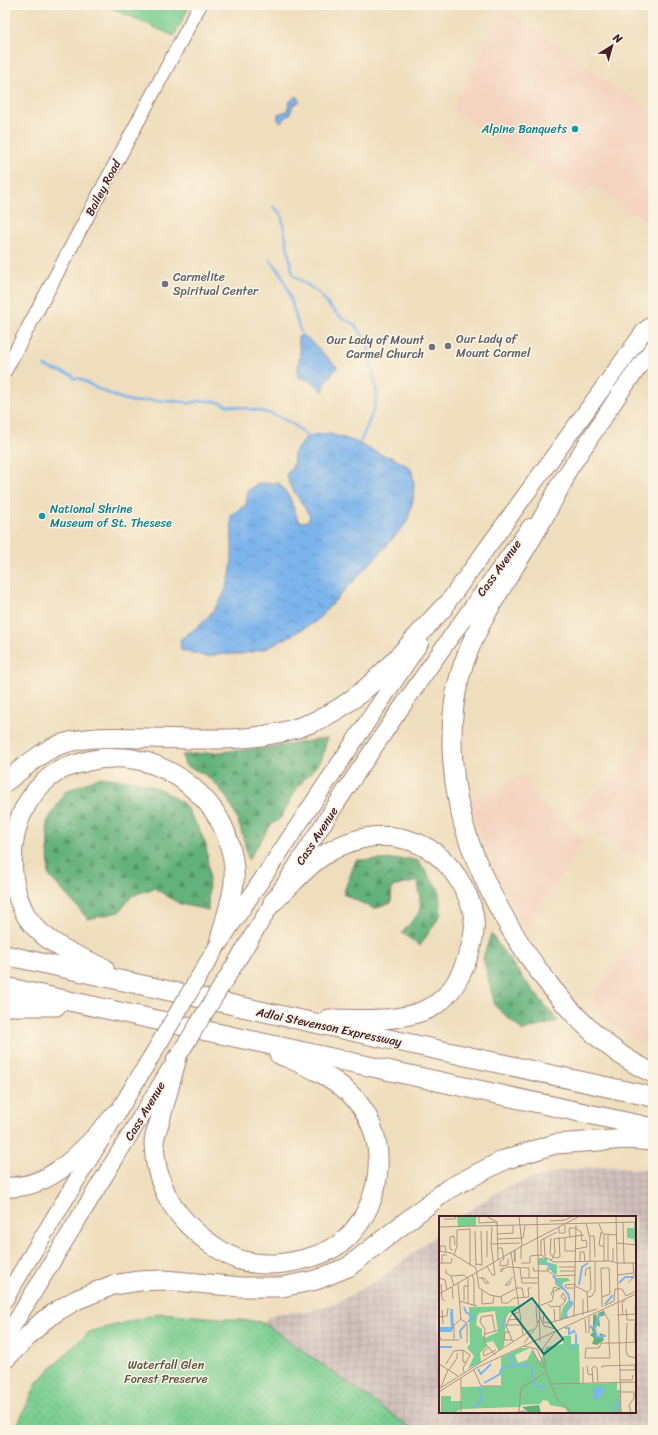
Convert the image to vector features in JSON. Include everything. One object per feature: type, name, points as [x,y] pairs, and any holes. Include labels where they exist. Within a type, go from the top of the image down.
[{"type":"highway","points":[[564,479],[533,537],[487,612],[468,654],[459,679],[453,720],[452,760],[469,843],[479,867],[513,932],[545,981],[585,1024],[634,1062],[653,1073]]},
{"type":"highway","points":[[5,782],[51,748],[88,738],[235,739],[265,736],[290,731],[312,723],[337,711],[358,695],[383,672],[444,607]]},
{"type":"highway","points":[[146,985],[63,949],[36,927],[27,917],[19,899],[10,864],[11,848],[15,828],[35,791],[45,781],[58,772],[95,760],[134,759],[168,771],[180,778],[206,801],[228,840],[234,882],[219,943]]},
{"type":"highway","points":[[273,902],[312,864],[325,854],[361,839],[397,838],[409,839],[427,847],[447,864],[466,892],[474,917],[472,944],[454,988],[429,1009],[392,1019],[288,1018]]},
{"type":"highway","name":"Adlai Stevenson Expressway","points":[[5,955],[653,1097]]},
{"type":"highway","points":[[5,986],[88,1005],[239,1036],[653,1128]]},
{"type":"highway","points":[[5,1006],[88,1005]]},
{"type":"highway","points":[[177,1058],[154,1142],[161,1182],[165,1195],[176,1213],[203,1238],[240,1260],[274,1264],[313,1257],[331,1249],[346,1239],[362,1220],[372,1200],[375,1185],[378,1161],[377,1138],[363,1110],[348,1092],[313,1069],[239,1036]]},
{"type":"highway","points":[[5,1187],[29,1183],[47,1177],[63,1168],[93,1140],[116,1114]]},
{"type":"highway","points":[[5,1360],[48,1317],[76,1300],[113,1285],[139,1281],[164,1280],[241,1287],[282,1288],[310,1282],[331,1276],[348,1267],[448,1189],[504,1160],[555,1144],[627,1139],[653,1141]]},
{"type":"main road","name":"Cass Avenue","points":[[5,1299],[219,943],[444,607],[645,330],[653,324]]},
{"type":"main road","name":"Cass Avenue","points":[[5,1339],[273,902],[441,648],[564,479],[620,393],[653,348]]},
{"type":"street","name":"Bailey Road","points":[[5,371],[200,5]]},
{"type":"shaded area","points":[[503,7],[653,114],[653,227],[593,185],[583,199],[452,110]]},
{"type":"shaded area","points":[[653,727],[653,861],[613,843],[571,817],[626,764]]},
{"type":"shaded area","points":[[523,775],[537,799],[584,840],[525,931],[506,895],[488,854],[470,800]]},
{"type":"shaded area","points":[[653,915],[653,1048],[632,1038],[605,1018],[589,1003]]},
{"type":"shaded area","points":[[607,1166],[653,1171],[653,1430],[414,1430],[262,1322],[277,1313],[307,1312],[336,1303],[381,1278],[439,1233],[439,1413],[636,1413],[636,1216],[461,1216],[506,1187],[560,1171]]},
{"type":"green space","points":[[105,5],[190,5],[174,36]]},
{"type":"green space","points":[[327,738],[322,759],[297,788],[281,818],[271,825],[248,860],[240,826],[225,795],[207,776],[185,765],[182,755],[267,748]]},
{"type":"green space","points":[[101,777],[136,781],[162,790],[184,804],[198,827],[206,845],[209,874],[208,910],[180,904],[154,888],[132,896],[119,912],[88,919],[49,876],[47,822],[66,791]]},
{"type":"green space","points":[[410,859],[418,861],[439,890],[441,914],[420,946],[402,933],[421,910],[418,881],[392,887],[391,903],[374,909],[343,894],[356,860]]},
{"type":"green space","points":[[491,934],[519,973],[558,1021],[523,1031],[495,1006],[483,958]]},
{"type":"green space","name":"Waterfall Glen Forest Preserve","points":[[161,1313],[262,1322],[414,1430],[15,1430],[38,1381],[89,1332]]},
{"type":"water","points":[[296,96],[299,98],[299,102],[293,105],[290,114],[281,122],[278,120],[278,114],[287,111],[290,101]]},
{"type":"water","points":[[305,336],[337,367],[325,383],[323,392],[314,383],[297,376],[300,353],[298,337]]},
{"type":"water","points":[[327,433],[354,441],[408,466],[412,471],[414,484],[413,500],[407,522],[315,622],[265,649],[242,654],[217,654],[208,657],[181,650],[180,640],[201,624],[222,597],[227,585],[232,561],[231,518],[232,514],[246,505],[248,490],[259,483],[279,483],[290,498],[298,521],[308,521],[310,516],[289,484],[287,474],[293,466],[294,453],[307,436]]},
{"type":"waterway","points":[[273,207],[281,213],[293,275],[319,293],[329,306],[342,318],[354,324],[367,341],[377,394],[374,409],[360,443]]},
{"type":"waterway","points":[[270,260],[282,275],[290,295],[302,336]]},
{"type":"waterway","points":[[44,366],[72,375],[74,379],[79,378],[122,399],[140,402],[146,400],[185,402],[189,404],[197,401],[213,401],[226,405],[270,413],[288,421],[307,436]]},
{"type":"place","name":"Alpine Banquets","points":[[575,129]]},
{"type":"place","name":"Carmelite Spiritual Center","points":[[165,284]]},
{"type":"place","name":"Our Lady of Mount Carmel","points":[[448,346]]},
{"type":"place","name":"Our Lady of Mount Carmel Church","points":[[432,347]]},
{"type":"place","name":"National Shrine Museum of St. Thesese","points":[[42,516]]}]
